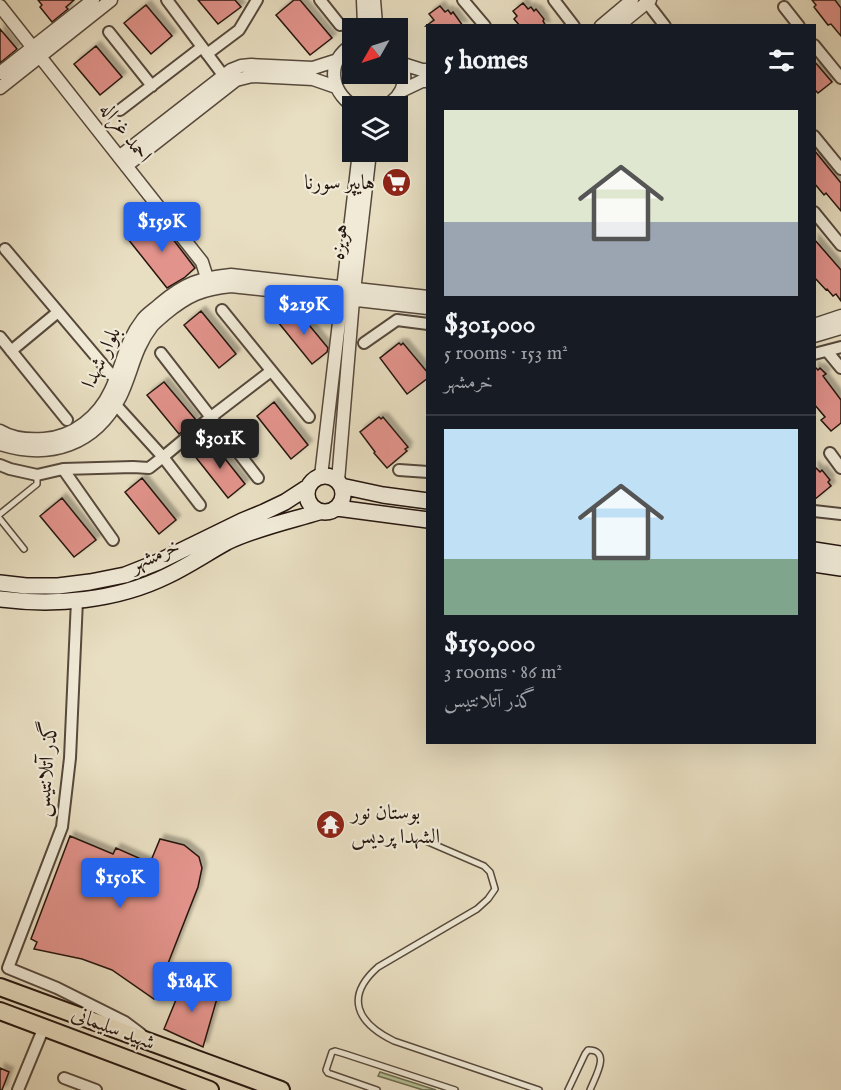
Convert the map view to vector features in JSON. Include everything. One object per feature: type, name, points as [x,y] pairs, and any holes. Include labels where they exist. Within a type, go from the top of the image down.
[{"type":"main road","points":[[340,483],[343,498],[332,512],[319,512],[310,504],[307,498],[308,487],[311,482],[321,476],[383,495],[426,501]]},
{"type":"main road","name":"خرمشهر","points":[[0,583],[58,586],[125,575],[158,562],[285,502],[308,487]]},
{"type":"main road","points":[[337,508],[426,520]]},
{"type":"main road","name":"خرمشهر","points":[[0,599],[59,602],[93,598],[129,590],[165,577],[228,542],[319,512]]},
{"type":"main road","points":[[816,550],[841,554]]},
{"type":"main road","points":[[816,564],[841,568]]},
{"type":"main road","name":"شهید سلیمانی","points":[[0,987],[281,1090]]},
{"type":"main road","points":[[44,1027],[52,1006]]},
{"type":"main road","name":"شهید سلیمانی","points":[[0,1011],[210,1090]]},
{"type":"street","points":[[0,88],[93,0]]},
{"type":"street","points":[[0,74],[37,52],[111,0]]},
{"type":"street","points":[[167,0],[223,75]]},
{"type":"street","points":[[120,110],[152,86],[238,30],[257,0]]},
{"type":"street","points":[[320,0],[340,25]]},
{"type":"street","points":[[363,0],[364,18]]},
{"type":"street","points":[[374,0],[376,18]]},
{"type":"street","points":[[463,0],[482,24]]},
{"type":"street","points":[[554,0],[572,24]]},
{"type":"street","points":[[603,24],[633,0]]},
{"type":"street","points":[[620,24],[647,1],[664,24]]},
{"type":"street","name":"احمد غزاله","points":[[0,6],[202,262],[209,283]]},
{"type":"street","points":[[784,7],[797,24]]},
{"type":"street","points":[[109,32],[152,86]]},
{"type":"street","points":[[816,47],[841,78]]},
{"type":"street","points":[[342,54],[334,74],[336,87],[342,97]]},
{"type":"street","points":[[123,161],[231,69],[241,66],[313,68],[338,60]]},
{"type":"street","points":[[408,63],[426,70]]},
{"type":"street","points":[[123,161],[236,80],[252,76],[313,79],[336,87]]},
{"type":"street","points":[[401,91],[426,81]]},
{"type":"street","points":[[397,96],[403,84]]},
{"type":"street","points":[[816,138],[841,169]]},
{"type":"street","name":"هویزه","points":[[321,476],[358,162]]},
{"type":"street","name":"هویزه","points":[[340,483],[342,293],[368,162]]},
{"type":"street","points":[[816,214],[841,245]]},
{"type":"street","points":[[5,249],[115,379]]},
{"type":"street","name":"بلوار شهدا","points":[[0,431],[30,440],[55,438],[78,429],[111,401],[121,396],[129,341],[144,317],[186,286],[209,283],[231,275],[371,296]]},
{"type":"street","points":[[371,296],[426,297]]},
{"type":"street","points":[[371,296],[426,308]]},
{"type":"street","points":[[222,310],[309,417]]},
{"type":"street","points":[[11,351],[58,312]]},
{"type":"street","points":[[816,324],[841,316]]},
{"type":"street","points":[[364,343],[397,320],[426,324]]},
{"type":"street","points":[[816,335],[841,328]]},
{"type":"street","points":[[0,337],[67,420]]},
{"type":"street","points":[[816,354],[841,347]]},
{"type":"street","points":[[827,351],[841,368]]},
{"type":"street","points":[[161,353],[258,478]]},
{"type":"street","name":"بلوار شهدا","points":[[0,444],[29,451],[57,449],[84,438],[106,420],[115,379],[126,364]]},
{"type":"street","points":[[0,465],[36,475],[63,469],[133,466],[149,468],[272,371]]},
{"type":"street","points":[[111,401],[163,457],[201,505]]},
{"type":"street","points":[[830,453],[841,468]]},
{"type":"street","points":[[63,469],[113,540]]},
{"type":"street","points":[[399,470],[426,472]]},
{"type":"street","points":[[816,511],[841,514]]},
{"type":"street","name":"گذر آتلانتیس","points":[[77,600],[69,758],[62,827],[8,968],[57,988],[125,1022],[154,1043]]},
{"type":"street","points":[[18,1090],[44,1027]]},
{"type":"street","points":[[63,1078],[96,1090]]},
{"type":"lane","points":[[24,549],[0,516],[37,484],[36,475]]},
{"type":"lane","points":[[426,841],[484,866],[490,872],[495,889],[477,909],[378,967],[360,989],[359,1009],[367,1022],[379,1034],[394,1041],[539,1090]]},
{"type":"lane","points":[[568,1090],[585,1054],[588,1050],[594,1050],[598,1051],[602,1057],[590,1090]]},
{"type":"lane","points":[[377,1090],[328,1073],[326,1070],[332,1052],[345,1054],[455,1090]]},
{"type":"green space","points":[[380,1072],[436,1090],[423,1090],[378,1076]]},
{"type":"building","points":[[38,0],[74,0],[66,7],[68,9],[52,22],[40,7],[42,5]]},
{"type":"building","points":[[198,0],[235,0],[241,7],[218,24]]},
{"type":"building","points":[[294,0],[300,0],[332,38],[310,55],[276,15]]},
{"type":"building","points":[[812,0],[835,0],[841,8],[841,36],[831,24],[828,25],[814,7],[816,5]]},
{"type":"building","points":[[523,3],[528,9],[531,7],[534,11],[536,9],[544,19],[545,24],[518,24],[514,19],[517,16],[513,11]]},
{"type":"building","points":[[146,5],[172,36],[151,54],[124,23]]},
{"type":"building","points":[[440,6],[445,12],[448,10],[451,14],[453,12],[462,24],[429,24],[434,20],[429,14]]},
{"type":"building","points":[[0,29],[17,49],[0,63]]},
{"type":"building","points":[[96,46],[122,77],[100,95],[74,64]]},
{"type":"building","points":[[816,63],[832,82],[818,93],[816,91]]},
{"type":"building","points":[[816,152],[841,183],[841,211],[826,193],[824,195],[816,185]]},
{"type":"building","points":[[156,217],[195,268],[167,288],[128,239]]},
{"type":"building","points":[[816,241],[841,270],[841,301],[836,294],[833,296],[816,279]]},
{"type":"building","points":[[295,308],[328,348],[327,352],[312,364],[278,322]]},
{"type":"building","points":[[201,311],[236,354],[219,368],[184,325]]},
{"type":"building","points":[[399,343],[401,345],[403,343],[426,371],[426,380],[407,394],[380,358]]},
{"type":"building","points":[[816,368],[818,370],[820,368],[826,374],[823,376],[841,400],[841,423],[831,431],[821,420],[825,417],[816,406]]},
{"type":"building","points":[[164,382],[196,420],[179,434],[147,395]]},
{"type":"building","points":[[274,402],[308,445],[291,459],[257,416]]},
{"type":"building","points":[[379,417],[381,419],[383,417],[408,447],[405,449],[407,451],[387,468],[360,432]]},
{"type":"building","points":[[211,441],[245,484],[228,498],[194,455]]},
{"type":"building","points":[[816,468],[820,472],[822,470],[830,480],[828,482],[831,486],[816,498]]},
{"type":"building","points":[[142,478],[176,520],[159,534],[125,492]]},
{"type":"building","points":[[62,498],[96,540],[74,557],[40,516]]},
{"type":"building","points":[[70,836],[113,854],[116,848],[150,863],[160,839],[184,845],[199,857],[202,868],[198,887],[154,999],[112,970],[82,959],[34,949],[37,942],[31,939]]},
{"type":"building","points":[[185,978],[218,995],[203,1047],[164,1029]]},
{"type":"building","points":[[0,1068],[9,1072],[2,1090],[0,1090]]},
{"type":"place","name":"هایپر سورنا","points":[[396,183]]},
{"type":"place","name":"بوستان نور الشهدا پردیس","points":[[330,825]]}]
